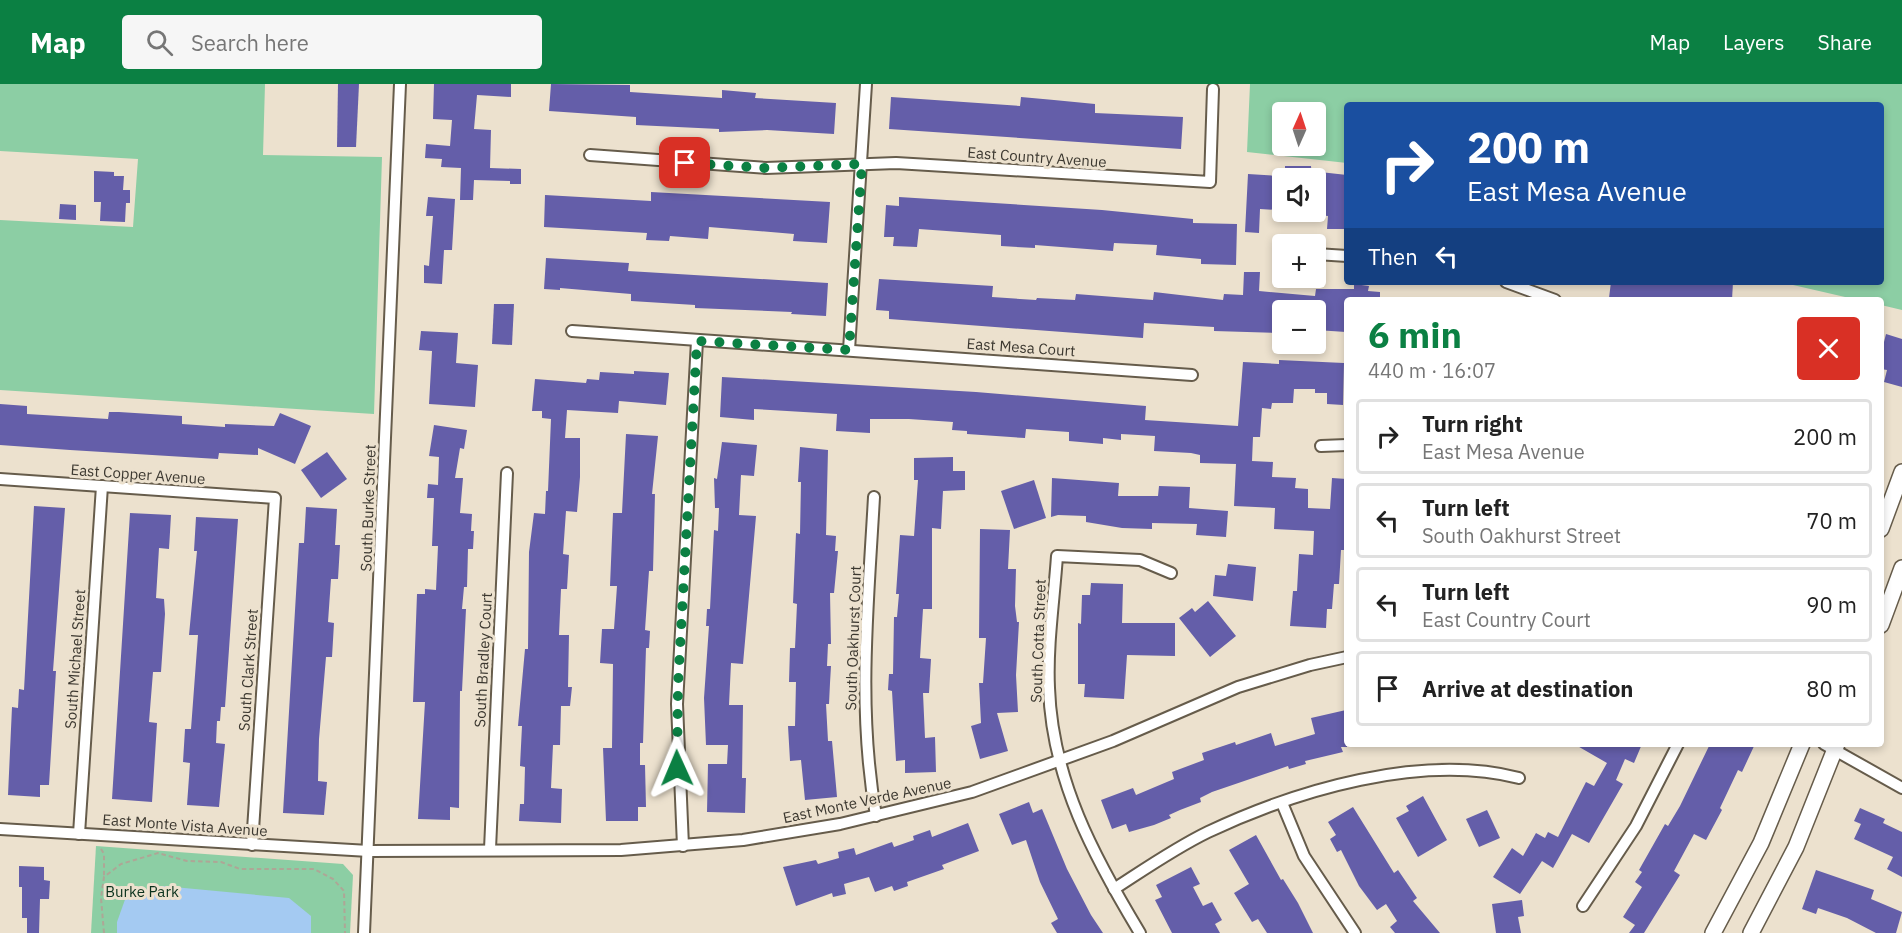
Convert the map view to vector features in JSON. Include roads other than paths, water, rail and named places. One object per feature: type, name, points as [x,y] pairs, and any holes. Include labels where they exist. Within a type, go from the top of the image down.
[{"type":"main road","points":[[1884,521],[1902,472]]},
{"type":"main road","points":[[1884,617],[1902,568]]},
{"type":"main road","points":[[1713,933],[1761,843],[1801,747]]},
{"type":"main road","points":[[1752,933],[1796,847],[1831,747]]},
{"type":"street","name":"South Burke Street","points":[[364,933],[400,84]]},
{"type":"street","points":[[849,350],[866,84]]},
{"type":"street","name":"East Country Avenue","points":[[590,155],[766,168],[896,163],[1210,183],[1213,89]]},
{"type":"street","points":[[1326,255],[1344,256]]},
{"type":"street","points":[[1514,285],[1547,297]]},
{"type":"street","points":[[572,331],[697,341],[677,704],[677,768],[683,846]]},
{"type":"street","name":"East Mesa Court","points":[[697,341],[1192,375]]},
{"type":"street","points":[[1321,446],[1344,445]]},
{"type":"street","name":"South Bradley Court","points":[[490,849],[507,472]]},
{"type":"street","name":"East Copper Avenue","points":[[0,479],[275,498]]},
{"type":"street","name":"South Michael Street","points":[[79,834],[102,486]]},
{"type":"street","name":"South Oakhurst Court","points":[[874,497],[863,687],[868,768],[876,816]]},
{"type":"street","name":"South Clark Street","points":[[252,844],[275,498]]},
{"type":"street","name":"South Cotta Street","points":[[1140,933],[1114,889],[1081,824],[1058,762],[1048,687],[1057,556],[1140,560],[1171,573]]},
{"type":"street","name":"East Monte Verde Avenue","points":[[369,851],[621,850],[683,846],[798,832],[876,816],[972,792],[1058,762],[1238,687],[1310,665],[1344,658]]},
{"type":"street","points":[[1583,906],[1641,817],[1676,747]]},
{"type":"street","points":[[1835,747],[1902,788]]},
{"type":"street","points":[[1114,889],[1188,843],[1282,803],[1342,785],[1414,772],[1475,770],[1519,778]]},
{"type":"street","points":[[1282,803],[1304,856],[1355,933]]},
{"type":"street","name":"East Monte Vista Avenue","points":[[0,829],[369,851]]},
{"type":"water","points":[[163,886],[289,898],[311,916],[311,933],[117,933],[117,922],[127,894]]},
{"type":"park label","name":"Burke Park","points":[[142,891]]}]
